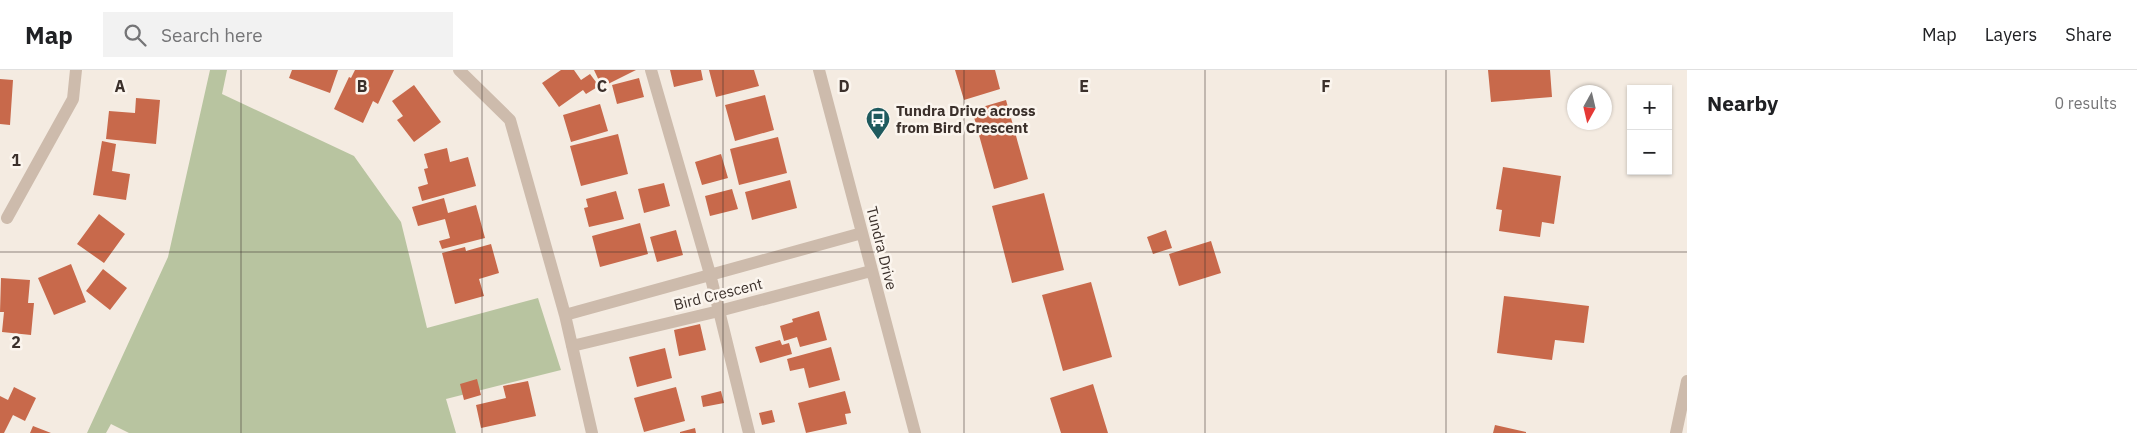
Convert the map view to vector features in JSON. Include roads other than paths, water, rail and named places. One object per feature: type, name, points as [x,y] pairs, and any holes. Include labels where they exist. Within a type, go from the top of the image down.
[{"type":"street","points":[[7,218],[73,99],[76,70]]},
{"type":"street","points":[[460,70],[510,120],[565,315],[592,433]]},
{"type":"street","points":[[651,70],[710,274],[749,433]]},
{"type":"street","name":"Tundra Drive","points":[[819,70],[915,433]]},
{"type":"street","name":"Bird Crescent","points":[[565,315],[862,232]]},
{"type":"street","name":"Bird Crescent","points":[[572,346],[719,312],[871,271]]},
{"type":"street","points":[[1676,433],[1687,381]]},
{"type":"place","name":"Tundra Drive across from Bird Crescent","points":[[878,140]]}]
